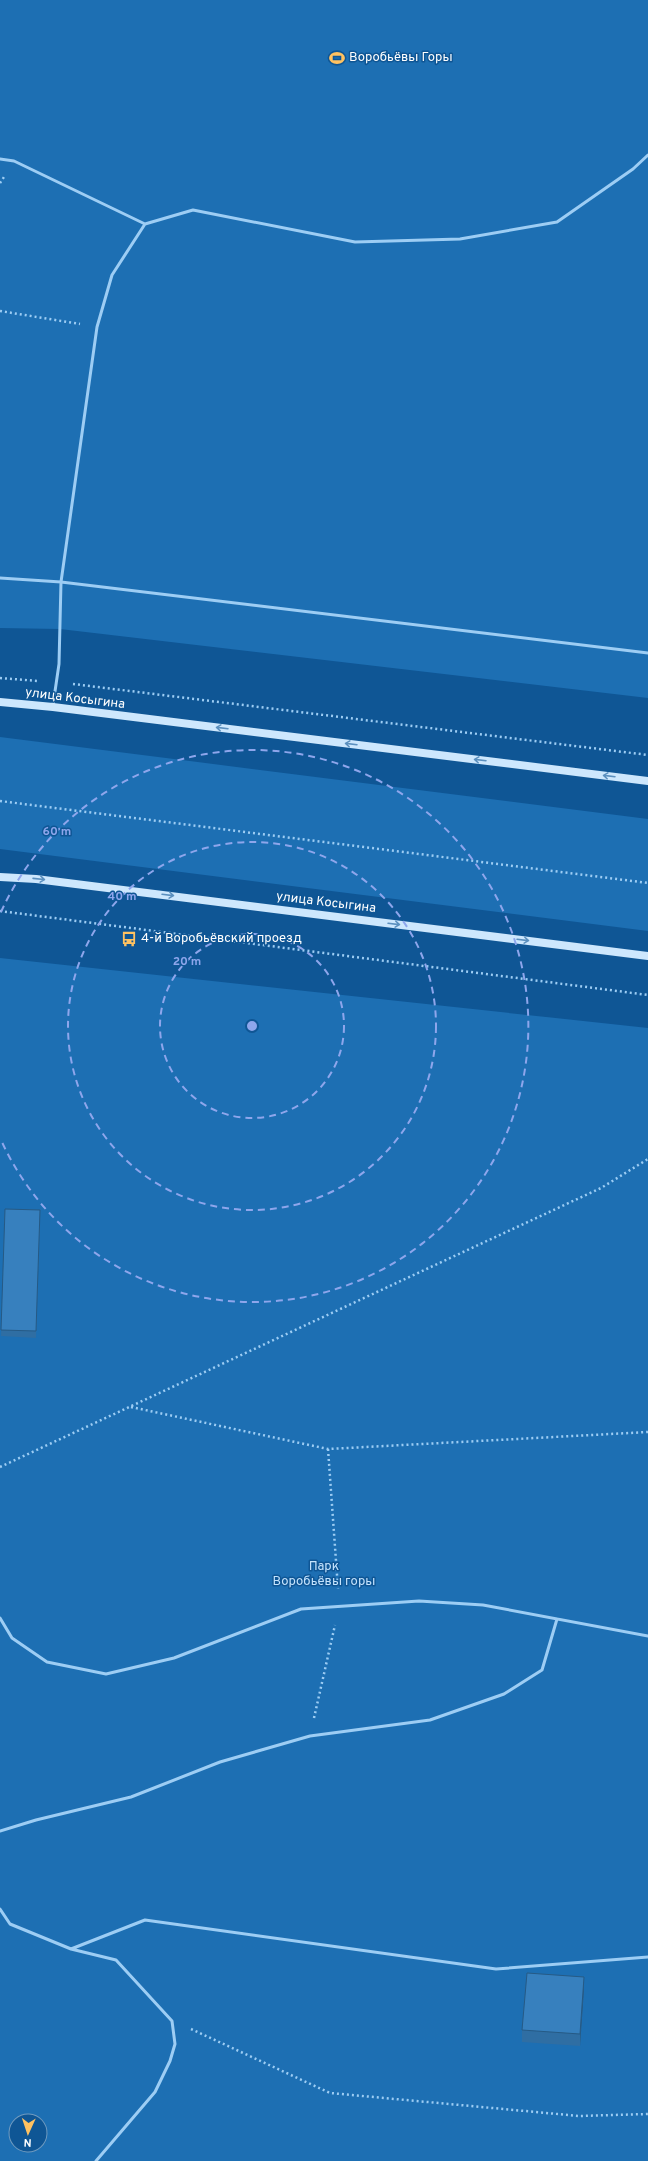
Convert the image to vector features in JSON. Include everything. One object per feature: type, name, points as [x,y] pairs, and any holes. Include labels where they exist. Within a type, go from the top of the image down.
[{"type":"main road","name":"улица Косыгина","points":[[0,702],[53,707],[648,781]]},
{"type":"main road","name":"улица Косыгина","points":[[0,877],[36,879],[648,956]]},
{"type":"lane","points":[[53,707],[59,650],[61,582],[97,327],[112,275],[146,224],[193,210],[356,242],[460,239],[557,222],[633,169],[648,155]]},
{"type":"lane","points":[[0,160],[14,161],[146,224]]},
{"type":"lane","points":[[0,578],[61,582],[648,653]]},
{"type":"lane","points":[[0,1618],[12,1638],[47,1662],[106,1674],[174,1658],[301,1609],[339,1606],[419,1601],[483,1605],[648,1636]]},
{"type":"lane","points":[[0,1831],[36,1820],[131,1797],[220,1762],[310,1736],[430,1720],[504,1694],[542,1670],[557,1619]]},
{"type":"lane","points":[[0,1909],[10,1924],[71,1949],[116,1960],[172,2021],[175,2044],[170,2061],[155,2092],[96,2161]]},
{"type":"lane","points":[[71,1949],[145,1920],[496,1969],[648,1957]]},
{"type":"path","points":[[0,311],[97,327]]},
{"type":"path","points":[[0,678],[56,682],[648,755]]},
{"type":"path","points":[[0,801],[648,883]]},
{"type":"path","points":[[0,911],[648,995]]},
{"type":"path","points":[[0,1467],[601,1188],[648,1159]]},
{"type":"path","points":[[130,1407],[328,1449],[648,1432]]},
{"type":"path","points":[[310,1736],[339,1606],[328,1449]]},
{"type":"path","points":[[172,2021],[330,2093],[579,2116],[648,2114]]},
{"type":"green space","points":[[0,0],[648,0],[648,698],[60,629],[0,628]]},
{"type":"green space","points":[[0,737],[648,819],[648,931],[0,849]]},
{"type":"green space","name":"Парк Воробьёвы горы","points":[[0,958],[648,1028],[648,2161],[0,2161]]},
{"type":"building","points":[[5,1209],[40,1210],[36,1331],[1,1330]]},
{"type":"building","points":[[527,1973],[584,1977],[580,2034],[522,2030]]},
{"type":"place","name":"Воробьёвы Горы","points":[[337,58]]},
{"type":"place","name":"4-й Воробьёвский проезд","points":[[129,939]]}]
